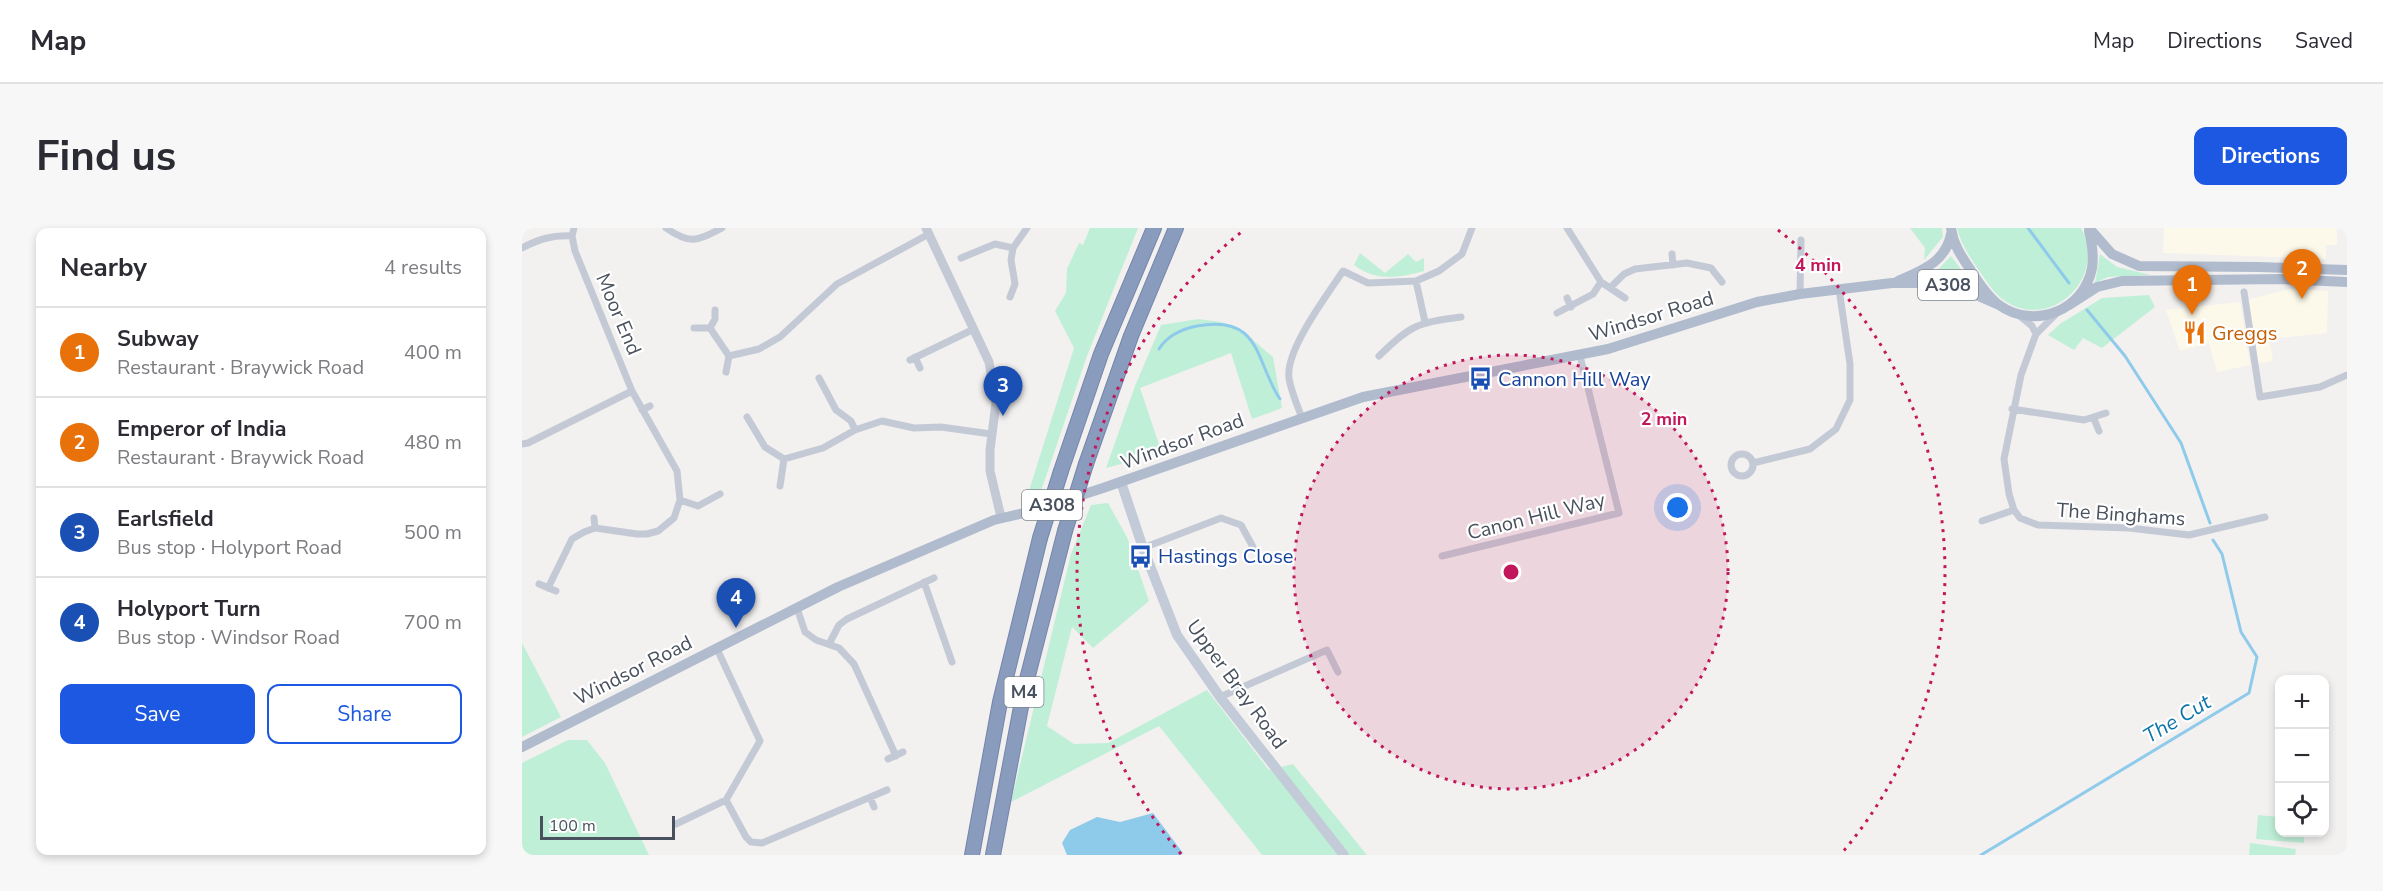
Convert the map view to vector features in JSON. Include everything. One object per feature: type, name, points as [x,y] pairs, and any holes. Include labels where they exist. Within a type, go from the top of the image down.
[{"type":"highway","name":"M4","points":[[972,855],[1000,702],[1040,538],[1101,354],[1154,228]]},
{"type":"highway","name":"M4","points":[[993,855],[1008,765],[1026,682],[1065,531],[1131,336],[1176,228]]},
{"type":"main road","points":[[2089,228],[2112,254],[2139,266],[2346,269]]},
{"type":"main road","points":[[2066,307],[2087,284],[2092,269],[2093,251],[2089,228]]},
{"type":"main road","points":[[1951,230],[1962,257],[1986,292],[1999,305]]},
{"type":"main road","name":"Windsor Road","points":[[1892,284],[1936,261],[1945,251],[1951,230]]},
{"type":"main road","points":[[2016,313],[2025,316],[2043,316],[2066,307],[2097,287],[2122,281],[2280,279],[2347,282]]},
{"type":"main road","name":"Windsor Road","points":[[522,747],[797,608],[864,576],[1001,517],[1032,511],[1121,482],[1377,394],[1580,356],[1637,342],[1757,302],[1839,289],[1923,282],[1949,285],[2016,313]]},
{"type":"main road","name":"Upper Bray Road","points":[[1121,482],[1143,548],[1177,635],[1220,697],[1344,855]]},
{"type":"street","points":[[666,228],[684,239],[706,237],[722,228]]},
{"type":"street","points":[[1010,297],[1014,284],[1011,260],[1013,248],[1027,228]]},
{"type":"street","points":[[1302,418],[1288,376],[1295,349],[1343,271],[1368,283],[1416,281],[1439,271],[1462,254],[1472,228]]},
{"type":"street","points":[[1567,228],[1601,282],[1625,298]]},
{"type":"street","points":[[729,356],[759,349],[780,337],[837,284],[928,231],[989,362],[996,403],[991,435],[990,471],[1001,517]]},
{"type":"street","points":[[522,248],[540,239],[573,232]]},
{"type":"street","name":"Moor End","points":[[573,232],[575,251],[632,391],[677,471],[680,500]]},
{"type":"street","points":[[1800,294],[1801,240]]},
{"type":"street","points":[[961,258],[995,244],[1013,248]]},
{"type":"street","points":[[1672,254],[1673,264]]},
{"type":"street","points":[[1610,288],[1624,274],[1635,269],[1688,263],[1711,268],[1722,282]]},
{"type":"street","points":[[1416,281],[1425,322]]},
{"type":"street","points":[[1557,313],[1593,294],[1601,282]]},
{"type":"street","points":[[1752,463],[1810,450],[1836,429],[1850,400],[1850,364],[1839,289]]},
{"type":"street","points":[[2244,292],[2260,397],[2320,387],[2347,375]]},
{"type":"street","points":[[1567,298],[1571,307]]},
{"type":"street","points":[[1982,521],[2014,510],[2008,494],[2004,459],[2018,384],[2036,334],[2046,321],[2066,307]]},
{"type":"street","points":[[710,328],[715,320],[715,310]]},
{"type":"street","points":[[2016,313],[2028,322],[2036,334]]},
{"type":"street","points":[[1379,356],[1404,332],[1425,322],[1461,317]]},
{"type":"street","points":[[694,328],[710,328]]},
{"type":"street","points":[[710,328],[729,356],[726,372]]},
{"type":"street","points":[[920,368],[913,358],[974,329]]},
{"type":"street","name":"Canon Hill Way","points":[[1442,556],[1619,513],[1580,356]]},
{"type":"street","points":[[819,378],[836,410],[851,421],[855,430]]},
{"type":"street","points":[[522,444],[632,391]]},
{"type":"street","points":[[642,410],[650,406]]},
{"type":"street","points":[[2012,409],[2084,420],[2094,419],[2106,413]]},
{"type":"street","points":[[747,417],[765,447],[784,459],[823,447],[855,430],[882,422],[914,428],[941,427],[991,435]]},
{"type":"street","points":[[2094,419],[2098,431]]},
{"type":"street","points":[[780,486],[784,459]]},
{"type":"street","points":[[548,588],[572,539],[584,532],[595,528],[637,534],[658,531],[674,518],[680,500],[698,506],[720,494]]},
{"type":"street","name":"The Binghams","points":[[2014,510],[2020,518],[2038,525],[2129,528],[2189,535],[2265,517]]},
{"type":"street","points":[[1143,548],[1221,518],[1240,525],[1253,547]]},
{"type":"street","points":[[594,519],[595,528]]},
{"type":"street","points":[[829,644],[839,625],[846,619],[934,578]]},
{"type":"street","points":[[924,582],[952,662]]},
{"type":"street","points":[[539,584],[556,591]]},
{"type":"street","points":[[797,608],[805,632],[816,640],[839,648],[854,664],[900,754],[888,759]]},
{"type":"street","points":[[948,649],[956,647]]},
{"type":"street","points":[[676,824],[726,800],[760,741],[717,649]]},
{"type":"street","points":[[1220,697],[1327,650],[1338,672]]},
{"type":"street","points":[[726,800],[746,837],[751,842],[762,843],[887,790]]},
{"type":"street","points":[[870,797],[874,807]]},
{"type":"shaded area","points":[[2164,228],[2337,228],[2337,245],[2326,245],[2326,259],[2163,253]]},
{"type":"shaded area","points":[[2290,289],[2328,291],[2327,333],[2269,339],[2273,361],[2257,364],[2247,300]]},
{"type":"shaded area","points":[[2240,302],[2250,365],[2217,372],[2209,343],[2180,351],[2166,310]]},
{"type":"green space","points":[[1090,228],[1138,228],[1087,356],[1040,494],[1026,500],[1074,348],[1055,311],[1066,293],[1067,269],[1079,243],[1083,245]]},
{"type":"green space","points":[[1910,228],[1942,228],[1943,237],[1924,260],[1925,248]]},
{"type":"green space","points":[[1957,228],[2081,228],[2087,246],[2087,264],[2081,280],[2071,294],[2057,304],[2040,309],[2023,309],[2005,301],[1993,290],[1968,255]]},
{"type":"green space","points":[[1360,253],[1385,273],[1408,254],[1416,262],[1424,258],[1424,271],[1397,277],[1371,274],[1354,265]]},
{"type":"green space","points":[[2100,254],[2117,267],[2151,275],[2108,277],[2095,283]]},
{"type":"green space","points":[[1951,256],[1969,280],[1934,274]]},
{"type":"green space","points":[[2149,295],[2155,307],[2102,348],[2083,338],[2074,350],[2048,335],[2060,324],[2102,298]]},
{"type":"green space","points":[[1198,319],[1221,322],[1241,330],[1273,357],[1282,408],[1252,419],[1231,353],[1140,388],[1162,453],[1106,468],[1135,386],[1161,325]]},
{"type":"green space","points":[[1108,503],[1127,537],[1149,601],[1093,648],[1072,627],[1047,726],[1074,744],[1108,743],[1207,690],[1269,770],[1293,764],[1367,855],[1262,855],[1159,726],[1011,802],[1071,554],[1091,505]]},
{"type":"green space","points":[[522,643],[561,717],[522,737]]},
{"type":"green space","points":[[568,740],[587,740],[605,763],[649,855],[522,855],[522,763]]},
{"type":"green space","points":[[2258,815],[2275,817],[2275,837],[2304,837],[2304,843],[2256,839]]},
{"type":"green space","points":[[2250,843],[2296,849],[2295,855],[2249,855]]},
{"type":"water","points":[[1153,813],[1183,853],[1181,855],[1067,855],[1062,843],[1070,830],[1097,817],[1120,822]]},
{"type":"waterway","name":"The Cut","points":[[2028,228],[2069,283]]},
{"type":"waterway","name":"The Cut","points":[[2087,310],[2125,356],[2181,443],[2210,523]]},
{"type":"waterway","points":[[1159,349],[1171,337],[1191,327],[1218,324],[1234,327],[1254,344],[1280,399]]},
{"type":"waterway","name":"The Cut","points":[[1981,855],[2249,693],[2257,657],[2241,632],[2222,554],[2213,540]]},
{"type":"place","name":"Emperor of India","points":[[2302,299]]},
{"type":"place","name":"Subway","points":[[2192,315]]},
{"type":"place","name":"Greggs","points":[[2194,333]]},
{"type":"place","name":"Cannon Hill Way","points":[[1480,379]]},
{"type":"place","name":"Earlsfield","points":[[1003,416]]},
{"type":"place","name":"Hastings Close","points":[[1140,556]]},
{"type":"place","name":"Holyport Turn","points":[[736,628]]}]
